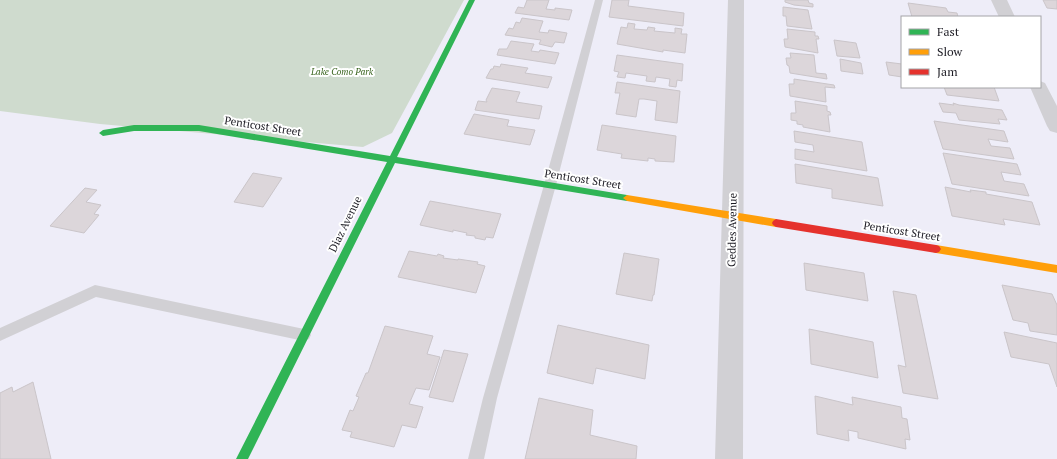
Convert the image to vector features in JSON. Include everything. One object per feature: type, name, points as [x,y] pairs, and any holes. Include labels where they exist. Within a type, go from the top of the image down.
[{"type":"street","name":"Diaz Avenue","points":[[242,459],[472,0]]},
{"type":"street","name":"Geddes Avenue","points":[[729,459],[736,0]]},
{"type":"street","points":[[999,0],[1007,16]]},
{"type":"street","points":[[1039,88],[1057,126]]},
{"type":"street","name":"Penticost Street","points":[[103,132],[134,128],[199,128],[1057,269]]},
{"type":"lane","points":[[476,459],[490,398],[550,185],[599,0]]},
{"type":"lane","points":[[0,335],[95,291],[304,335]]},
{"type":"green space","name":"Lake Como Park","points":[[0,0],[464,0],[392,133],[363,147],[100,124],[0,111]]},
{"type":"building","points":[[527,0],[549,0],[546,9],[555,10],[555,8],[572,10],[569,20],[515,13],[518,7],[524,8]]},
{"type":"building","points":[[612,0],[629,0],[628,6],[684,13],[683,26],[609,17]]},
{"type":"building","points":[[785,0],[808,0],[809,3],[813,4],[813,7],[794,5],[785,2]]},
{"type":"building","points":[[1043,0],[1057,0],[1057,9],[1047,8]]},
{"type":"building","points":[[908,3],[946,8],[948,12],[957,13],[958,16],[912,16]]},
{"type":"building","points":[[783,7],[808,10],[812,29],[787,26],[786,16],[783,16]]},
{"type":"building","points":[[522,18],[543,21],[539,32],[548,33],[549,30],[567,33],[564,43],[555,42],[552,47],[539,44],[541,40],[505,35],[509,28],[513,29],[516,22],[520,23]]},
{"type":"building","points":[[628,23],[635,24],[634,29],[647,30],[648,27],[655,28],[654,31],[675,33],[675,28],[682,29],[681,34],[687,34],[685,53],[663,50],[663,52],[617,44],[621,27],[627,28]]},
{"type":"building","points":[[787,29],[815,32],[815,36],[818,36],[819,39],[816,39],[818,53],[785,47],[784,39],[788,39]]},
{"type":"building","points":[[834,40],[856,43],[860,58],[837,56]]},
{"type":"building","points":[[511,41],[534,44],[531,51],[539,52],[540,50],[559,53],[555,64],[497,55],[499,49],[507,49]]},
{"type":"building","points":[[790,53],[814,55],[816,73],[826,74],[827,79],[790,73],[786,58],[791,58]]},
{"type":"building","points":[[617,55],[683,64],[682,81],[677,80],[676,87],[669,86],[670,79],[656,77],[655,82],[646,81],[647,76],[626,73],[625,78],[617,77],[619,72],[614,71]]},
{"type":"building","points":[[840,59],[861,63],[863,74],[841,71]]},
{"type":"building","points":[[886,62],[901,64],[901,77],[889,75]]},
{"type":"building","points":[[501,64],[528,68],[525,73],[552,77],[548,88],[486,78],[494,66],[500,67]]},
{"type":"building","points":[[794,79],[834,85],[835,88],[825,87],[826,102],[790,96],[789,84],[794,84]]},
{"type":"building","points":[[617,82],[680,91],[677,123],[655,120],[657,101],[644,99],[639,99],[636,117],[616,114],[620,93],[615,93]]},
{"type":"building","points":[[492,88],[520,92],[516,102],[542,106],[539,119],[475,110],[478,101],[487,102],[486,100]]},
{"type":"building","points":[[944,88],[994,88],[999,101],[947,95]]},
{"type":"building","points":[[795,101],[827,106],[827,111],[830,112],[831,115],[828,115],[830,132],[803,127],[803,125],[797,124],[797,121],[791,120],[791,113],[796,113]]},
{"type":"building","points":[[939,103],[954,105],[953,103],[1002,110],[1007,120],[998,119],[1000,124],[959,120],[956,113],[943,112]]},
{"type":"building","points":[[474,114],[509,120],[507,126],[535,130],[530,145],[464,134]]},
{"type":"building","points":[[934,121],[1004,131],[1008,142],[988,139],[991,146],[1010,148],[1014,159],[943,149]]},
{"type":"building","points":[[602,125],[676,136],[674,162],[655,161],[655,159],[648,158],[648,161],[621,158],[622,154],[597,150]]},
{"type":"building","points":[[794,131],[862,142],[867,171],[795,159],[795,149],[814,152],[813,145],[795,142]]},
{"type":"building","points":[[943,153],[1017,164],[1021,175],[1001,172],[1004,181],[1024,184],[1029,196],[952,184]]},
{"type":"building","points":[[795,164],[878,178],[883,206],[832,198],[832,189],[796,183]]},
{"type":"building","points":[[253,173],[282,178],[263,207],[234,202]]},
{"type":"building","points":[[945,187],[971,192],[970,190],[986,192],[986,194],[1032,202],[1040,225],[1003,219],[1005,225],[952,216]]},
{"type":"building","points":[[85,188],[97,190],[86,202],[101,205],[94,214],[99,215],[84,233],[50,226]]},
{"type":"building","points":[[430,201],[501,214],[493,238],[486,237],[485,240],[475,238],[475,236],[466,235],[467,233],[453,230],[453,232],[420,225]]},
{"type":"building","points":[[409,251],[437,256],[438,254],[444,256],[443,258],[478,262],[477,264],[485,266],[476,293],[398,277]]},
{"type":"building","points":[[624,253],[659,259],[652,301],[616,294]]},
{"type":"building","points":[[804,263],[864,273],[868,301],[806,290]]},
{"type":"building","points":[[1002,285],[1052,294],[1057,305],[1057,335],[1030,331],[1028,323],[1013,320]]},
{"type":"building","points":[[893,291],[916,295],[938,399],[903,393],[898,365],[906,367]]},
{"type":"building","points":[[558,325],[649,345],[645,379],[596,368],[593,384],[547,373]]},
{"type":"building","points":[[385,326],[433,336],[427,354],[440,357],[429,390],[416,388],[409,404],[423,407],[416,428],[402,425],[394,447],[350,437],[352,432],[342,430],[350,410],[353,411],[359,397],[356,396],[366,373],[368,373]]},
{"type":"building","points":[[809,329],[873,342],[878,378],[811,364]]},
{"type":"building","points":[[1004,332],[1057,343],[1057,387],[1049,364],[1011,357]]},
{"type":"building","points":[[444,350],[468,354],[453,402],[429,397]]},
{"type":"building","points":[[33,382],[51,459],[0,459],[0,393],[12,387],[13,392]]},
{"type":"building","points":[[815,396],[853,405],[852,397],[901,407],[902,418],[907,419],[910,440],[905,439],[906,449],[858,438],[858,432],[848,430],[849,441],[817,434]]},
{"type":"building","points":[[539,398],[593,410],[590,435],[637,446],[636,459],[525,459]]},
{"type":"traffic: fast","points":[[242,459],[472,0]]},
{"type":"traffic: fast","points":[[103,133],[134,128],[199,128],[627,198]]},
{"type":"traffic: slow","points":[[627,198],[776,223]]},
{"type":"traffic: slow","points":[[936,249],[1057,269]]},
{"type":"traffic: jam","points":[[776,223],[936,249]]}]
